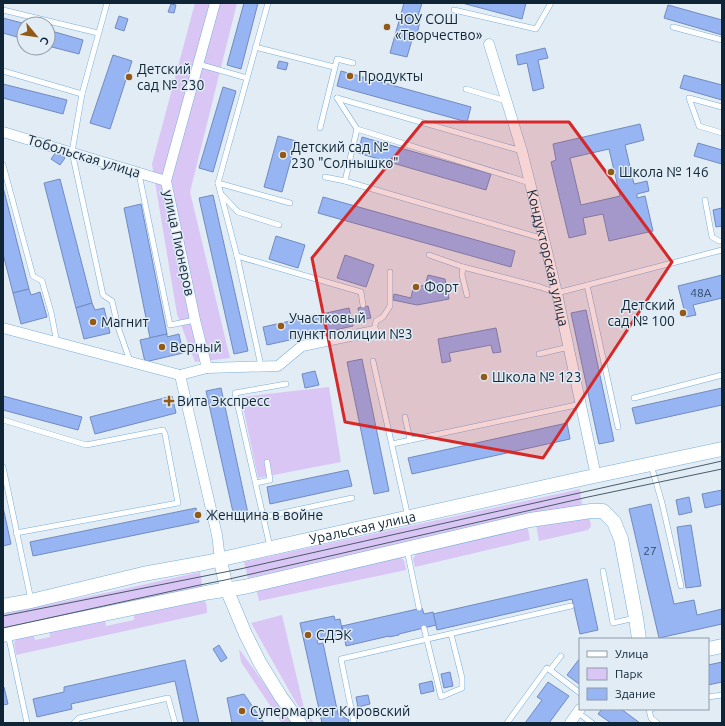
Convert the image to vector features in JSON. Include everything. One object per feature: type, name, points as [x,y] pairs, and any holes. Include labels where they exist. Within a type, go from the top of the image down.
[{"type":"main road","name":"Уральская улица","points":[[3,606],[31,601],[143,574],[220,559],[722,449]]},
{"type":"main road","points":[[6,635],[210,592],[227,590],[530,520],[591,511],[603,511],[614,522],[621,539],[639,638]]},
{"type":"main road","points":[[709,649],[722,646]]},
{"type":"street","name":"улица Пионеров","points":[[207,368],[195,320],[166,181],[215,3]]},
{"type":"street","name":"Кондукторская улица","points":[[489,44],[522,151],[544,239],[569,347],[596,476]]},
{"type":"street","name":"Тобольская улица","points":[[3,132],[166,181]]},
{"type":"street","points":[[3,328],[180,376],[207,368],[278,366],[302,346],[374,331]]},
{"type":"street","points":[[180,376],[227,590],[245,633],[260,663],[300,723]]},
{"type":"street","points":[[570,723],[579,710]]},
{"type":"lane","points":[[107,3],[82,94],[72,152],[103,295],[112,301],[118,327],[130,362]]},
{"type":"lane","points":[[261,366],[237,256],[218,183],[268,3]]},
{"type":"lane","points":[[454,10],[536,29],[551,3]]},
{"type":"lane","points":[[3,10],[98,33]]},
{"type":"lane","points":[[673,27],[722,40]]},
{"type":"lane","points":[[256,47],[334,67]]},
{"type":"lane","points":[[320,128],[337,59],[353,63]]},
{"type":"lane","points":[[198,64],[247,78]]},
{"type":"lane","points":[[3,72],[82,94]]},
{"type":"lane","points":[[466,89],[506,101]]},
{"type":"lane","points":[[522,151],[337,98],[357,129],[530,183]]},
{"type":"lane","points":[[722,107],[688,98],[699,126],[722,133]]},
{"type":"lane","points":[[345,181],[357,129]]},
{"type":"lane","points":[[3,165],[33,276],[42,281],[51,312],[57,343]]},
{"type":"lane","points":[[139,173],[170,326],[195,320]]},
{"type":"lane","points":[[326,176],[544,239]]},
{"type":"lane","points":[[218,183],[290,203]]},
{"type":"lane","points":[[220,193],[238,212],[279,225]]},
{"type":"lane","points":[[705,200],[712,237],[719,241],[722,240]]},
{"type":"lane","points":[[429,255],[463,267],[540,287],[557,293],[722,250]]},
{"type":"lane","points":[[237,256],[361,292],[363,305]]},
{"type":"lane","points":[[463,267],[462,276],[467,295]]},
{"type":"lane","points":[[374,331],[376,320],[383,317],[390,306],[390,272]]},
{"type":"lane","points":[[587,285],[618,427]]},
{"type":"lane","points":[[539,354],[569,347]]},
{"type":"lane","points":[[373,361],[408,518]]},
{"type":"lane","points":[[634,398],[722,375]]},
{"type":"lane","points":[[270,548],[235,393],[286,384]]},
{"type":"lane","points":[[392,444],[581,404]]},
{"type":"lane","points":[[405,417],[410,440]]},
{"type":"lane","points":[[3,420],[86,445],[163,430],[178,503],[16,533]]},
{"type":"lane","points":[[256,483],[270,480],[267,462]]},
{"type":"lane","points":[[651,464],[662,503],[681,586]]},
{"type":"lane","points":[[3,467],[31,601]]},
{"type":"lane","points":[[264,517],[352,498]]},
{"type":"lane","points":[[406,549],[419,608]]},
{"type":"lane","points":[[603,571],[613,623],[636,618]]},
{"type":"lane","points":[[354,723],[341,659],[571,606]]},
{"type":"lane","points":[[424,628],[441,697],[462,688],[462,678],[451,634]]},
{"type":"lane","points":[[6,635],[27,723]]},
{"type":"lane","points":[[550,670],[561,656]]},
{"type":"lane","points":[[507,723],[547,668],[579,692]]},
{"type":"lane","points":[[709,698],[722,694]]},
{"type":"lane","points":[[74,723],[79,718],[168,698],[175,723]]},
{"type":"lane","points":[[579,710],[592,723]]},
{"type":"lane","points":[[649,710],[651,718],[657,723]]},
{"type":"highlighted area","points":[[423,122],[569,122],[672,262],[543,458],[345,422],[312,258]]},
{"type":"green space","points":[[195,3],[237,3],[190,192],[230,358],[195,362],[177,314],[152,164]]},
{"type":"green space","points":[[329,387],[341,462],[258,478],[241,397]]},
{"type":"green space","points":[[580,489],[582,505],[248,578],[244,562]]},
{"type":"green space","points":[[589,515],[591,526],[588,530],[539,541],[536,524]]},
{"type":"green space","points":[[526,527],[528,529],[530,540],[415,567],[413,559],[418,551]]},
{"type":"green space","points":[[399,557],[404,560],[406,570],[259,601],[257,590]]},
{"type":"green space","points":[[200,572],[203,588],[3,629],[3,614]]},
{"type":"green space","points":[[201,597],[206,604],[207,613],[16,655],[14,643],[16,639],[33,633],[35,640],[50,637],[49,630],[105,619],[106,626],[134,620],[134,614]]},
{"type":"green space","points":[[282,615],[304,708],[314,723],[310,723],[295,701],[251,623]]},
{"type":"green space","points":[[239,649],[293,723],[282,723],[279,719],[241,662]]},
{"type":"building","points":[[244,3],[258,3],[241,69],[227,65]]},
{"type":"building","points":[[404,3],[422,3],[418,16],[421,17],[417,34],[414,33],[407,57],[390,53]]},
{"type":"building","points":[[462,3],[526,3],[522,19]]},
{"type":"building","points":[[171,4],[176,5],[174,13],[168,12]]},
{"type":"building","points":[[668,5],[722,20],[722,35],[664,18]]},
{"type":"building","points":[[119,16],[128,19],[124,31],[115,28]]},
{"type":"building","points":[[3,18],[16,21],[16,37],[3,33]]},
{"type":"building","points":[[56,32],[83,40],[79,54],[56,48]]},
{"type":"building","points":[[545,48],[548,58],[538,60],[544,88],[533,91],[527,63],[518,65],[516,55]]},
{"type":"building","points":[[113,55],[132,61],[110,129],[90,123]]},
{"type":"building","points":[[279,61],[288,63],[286,70],[277,68]]},
{"type":"building","points":[[341,71],[471,107],[467,122],[337,86]]},
{"type":"building","points":[[684,75],[722,85],[722,100],[680,88]]},
{"type":"building","points":[[3,84],[67,100],[63,114],[3,98]]},
{"type":"building","points":[[223,87],[236,91],[213,172],[199,168]]},
{"type":"building","points":[[640,124],[644,140],[625,145],[634,184],[647,181],[649,191],[637,194],[637,198],[645,196],[653,231],[609,241],[603,214],[583,218],[586,234],[569,238],[551,162],[556,160],[553,144]],"holes":[[[609,149],[620,196],[581,205],[570,158]]]},
{"type":"building","points":[[278,136],[296,141],[282,192],[264,187]]},
{"type":"building","points":[[362,137],[491,174],[486,190],[358,153]]},
{"type":"building","points":[[698,143],[722,150],[722,164],[694,156]]},
{"type":"building","points":[[56,152],[65,158],[60,165],[51,159]]},
{"type":"building","points":[[60,179],[92,303],[76,308],[44,183]]},
{"type":"building","points":[[3,187],[29,289],[13,293],[3,254]]},
{"type":"building","points":[[213,195],[248,351],[234,354],[199,198]]},
{"type":"building","points":[[323,197],[515,251],[511,267],[318,213]]},
{"type":"building","points":[[141,204],[167,334],[150,338],[124,208]]},
{"type":"building","points":[[722,208],[722,226],[716,227],[713,210]]},
{"type":"building","points":[[276,236],[305,245],[298,268],[269,259]]},
{"type":"building","points":[[345,255],[374,265],[366,287],[337,278]]},
{"type":"building","points":[[428,275],[445,279],[449,299],[417,305],[393,300],[394,294],[411,298],[413,288],[425,285]]},
{"type":"building","points":[[722,275],[722,298],[693,305],[696,315],[686,317],[678,286]]},
{"type":"building","points":[[29,289],[31,295],[40,292],[47,317],[21,324],[13,293]]},
{"type":"building","name":"Магнит","points":[[92,303],[95,310],[104,308],[110,333],[84,339],[76,308]]},
{"type":"building","points":[[368,306],[371,318],[360,320],[358,308]]},
{"type":"building","points":[[349,308],[353,326],[267,345],[263,327]]},
{"type":"building","points":[[586,310],[614,441],[599,444],[571,313]]},
{"type":"building","points":[[496,328],[501,352],[493,353],[491,345],[449,353],[451,361],[442,363],[438,339]]},
{"type":"building","name":"Верный","points":[[167,334],[167,337],[179,334],[183,353],[145,362],[140,340]]},
{"type":"building","points":[[362,359],[389,491],[374,494],[347,362]]},
{"type":"building","points":[[315,371],[319,385],[305,388],[302,374]]},
{"type":"building","points":[[221,388],[249,518],[235,521],[206,391]]},
{"type":"building","points":[[722,388],[722,405],[636,424],[632,408]]},
{"type":"building","points":[[3,396],[82,417],[78,430],[3,410]]},
{"type":"building","points":[[172,396],[176,413],[95,434],[90,417]]},
{"type":"building","points":[[567,423],[570,439],[412,474],[408,458]]},
{"type":"building","points":[[348,470],[352,486],[270,504],[267,487]]},
{"type":"building","points":[[722,490],[722,504],[705,508],[702,494]]},
{"type":"building","points":[[689,497],[692,512],[679,515],[676,500]]},
{"type":"building","points":[[651,504],[674,604],[694,600],[697,615],[722,609],[722,624],[659,638],[629,509]]},
{"type":"building","points":[[3,507],[11,544],[3,546]]},
{"type":"building","points":[[196,508],[199,522],[33,556],[30,542]]},
{"type":"building","points":[[691,525],[701,586],[686,588],[677,527]]},
{"type":"building","points":[[587,579],[598,630],[580,634],[572,599],[437,630],[433,614]]},
{"type":"building","points":[[422,608],[424,614],[433,612],[436,625],[399,635],[346,646],[342,626]]},
{"type":"building","points":[[334,616],[335,620],[340,619],[343,634],[317,640],[318,644],[323,643],[338,714],[349,720],[348,723],[322,723],[300,623]]},
{"type":"building","points":[[219,645],[227,658],[221,662],[213,649]]},
{"type":"building","points":[[579,659],[579,684],[567,675]]},
{"type":"building","points":[[185,660],[199,723],[184,723],[175,681],[71,704],[72,709],[37,717],[33,699],[64,692],[64,687]]},
{"type":"building","points":[[722,662],[722,682],[709,685],[709,665]]},
{"type":"building","points":[[450,672],[453,686],[444,688],[441,674]]},
{"type":"building","points":[[432,681],[434,691],[421,694],[419,684]]},
{"type":"building","points":[[548,682],[569,696],[549,723],[525,723],[542,700],[537,697]]},
{"type":"building","points":[[4,687],[8,704],[3,705],[3,688]]},
{"type":"building","name":"Супермаркет Кировский","points":[[244,694],[264,723],[232,723],[227,698]]},
{"type":"building","points":[[368,695],[370,704],[358,707],[356,697]]},
{"type":"building","points":[[601,710],[622,710],[640,723],[611,723],[598,714]]},
{"type":"tram line","points":[[3,616],[240,569],[722,461]]},
{"type":"tram line","points":[[3,628],[225,580],[588,497],[722,469]]},
{"type":"place","name":"ЧОУ СОШ «Творчество»","points":[[387,27]]},
{"type":"place","name":"Продукты","points":[[350,76]]},
{"type":"place","name":"Детский сад № 230","points":[[129,77]]},
{"type":"place","name":"Детский сад № 230 \"Солнышко\"","points":[[283,155]]},
{"type":"place","name":"Школа № 146","points":[[611,172]]},
{"type":"place","name":"Форт","points":[[416,287]]},
{"type":"place","name":"Детский сад № 100","points":[[683,313]]},
{"type":"place","name":"Магнит","points":[[93,322]]},
{"type":"place","name":"Участковый пункт полиции №3","points":[[281,326]]},
{"type":"place","name":"Верный","points":[[162,347]]},
{"type":"place","name":"Школа № 123","points":[[484,377]]},
{"type":"place","name":"Вита Экспресс","points":[[169,401]]},
{"type":"place","name":"Женщина в войне","points":[[198,515]]},
{"type":"place","name":"СДЭК","points":[[308,635]]},
{"type":"place","name":"Супермаркет Кировский","points":[[242,711]]}]
